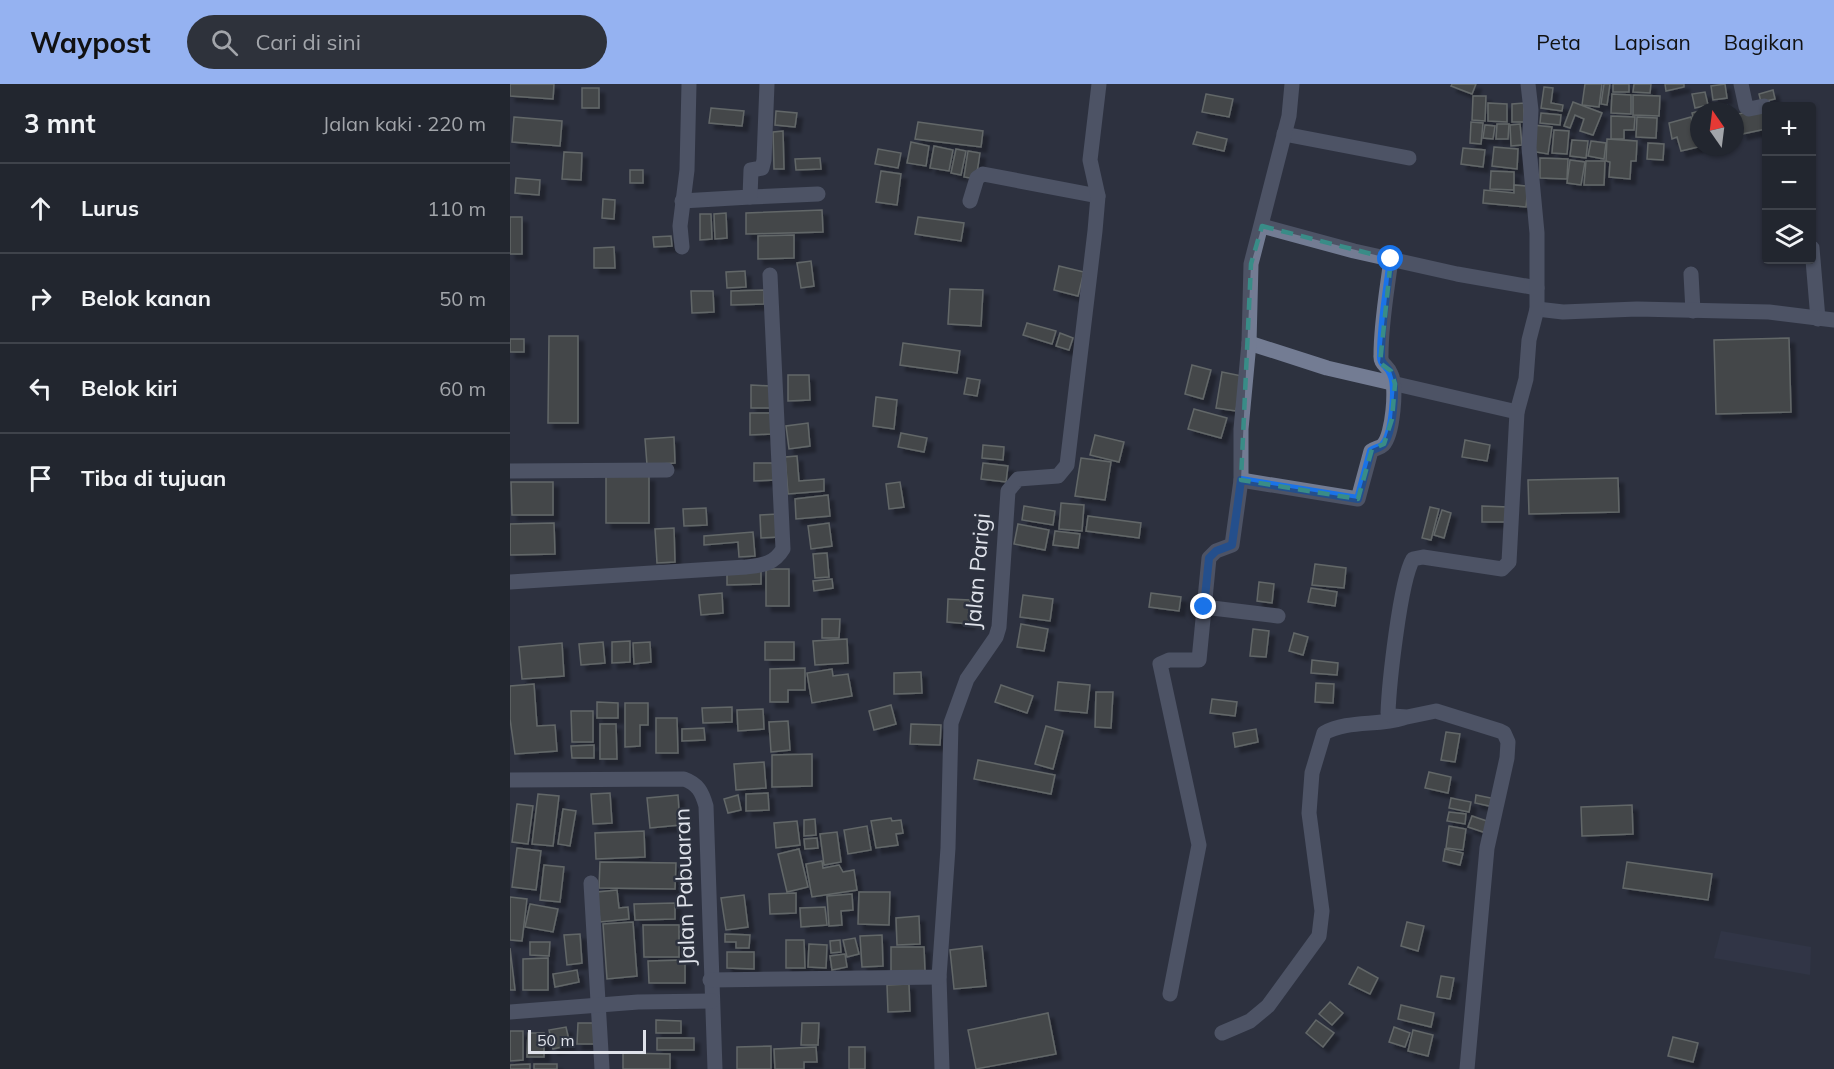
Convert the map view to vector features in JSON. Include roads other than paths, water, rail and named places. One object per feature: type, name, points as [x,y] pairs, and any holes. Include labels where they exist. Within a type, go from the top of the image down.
[{"type":"street","points":[[682,248],[682,201],[687,170],[689,84]]},
{"type":"street","points":[[750,197],[749,174],[751,170],[762,168],[764,160],[767,84]]},
{"type":"street","name":"Jalan Parigi","points":[[942,1069],[932,978],[948,848],[951,723],[967,679],[996,637],[999,627],[1008,491],[1018,479],[1058,476],[1067,465],[1098,196],[1090,160],[1099,84]]},
{"type":"street","points":[[1170,994],[1199,844],[1160,664],[1169,660],[1199,660],[1209,558],[1216,551],[1232,545],[1241,480],[1241,429],[1249,343],[1251,264],[1284,134],[1292,84]]},
{"type":"street","points":[[1407,717],[1390,715],[1389,698],[1398,623],[1413,559],[1423,557],[1489,568],[1507,566],[1517,412],[1526,379],[1529,340],[1537,309],[1537,232],[1529,148],[1531,110],[1528,84]]},
{"type":"street","points":[[1741,84],[1746,106],[1749,109],[1762,106]]},
{"type":"street","points":[[1284,134],[1409,158]]},
{"type":"street","points":[[970,201],[977,178],[983,174],[1098,196]]},
{"type":"street","points":[[682,201],[818,194]]},
{"type":"street","points":[[1262,226],[1391,259],[1537,288]]},
{"type":"street","points":[[1241,480],[1358,499],[1371,451],[1382,447],[1387,440],[1395,384],[1391,371],[1383,365],[1380,358],[1391,259]]},
{"type":"street","points":[[1813,264],[1818,319]]},
{"type":"street","points":[[1691,274],[1693,310]]},
{"type":"street","points":[[510,582],[746,567],[768,564],[778,558],[783,549],[770,275]]},
{"type":"street","points":[[1537,309],[1563,312],[1637,309],[1769,312],[1834,320]]},
{"type":"street","points":[[1249,343],[1327,368],[1517,412]]},
{"type":"street","points":[[510,471],[667,470]]},
{"type":"street","points":[[1204,607],[1278,616]]},
{"type":"street","points":[[1222,1033],[1236,1029],[1250,1021],[1268,1006],[1319,936],[1322,912],[1310,813],[1312,772],[1324,733],[1345,725],[1381,723],[1436,711],[1500,731],[1504,733],[1508,742],[1507,758],[1487,848],[1467,1069]]},
{"type":"street","name":"Jalan Pabuaran","points":[[510,780],[684,779],[695,783],[703,795],[706,806],[710,980],[715,1069]]},
{"type":"street","points":[[591,883],[602,1069]]},
{"type":"street","points":[[710,980],[932,978]]},
{"type":"street","points":[[510,1012],[598,1005],[712,1001]]}]
